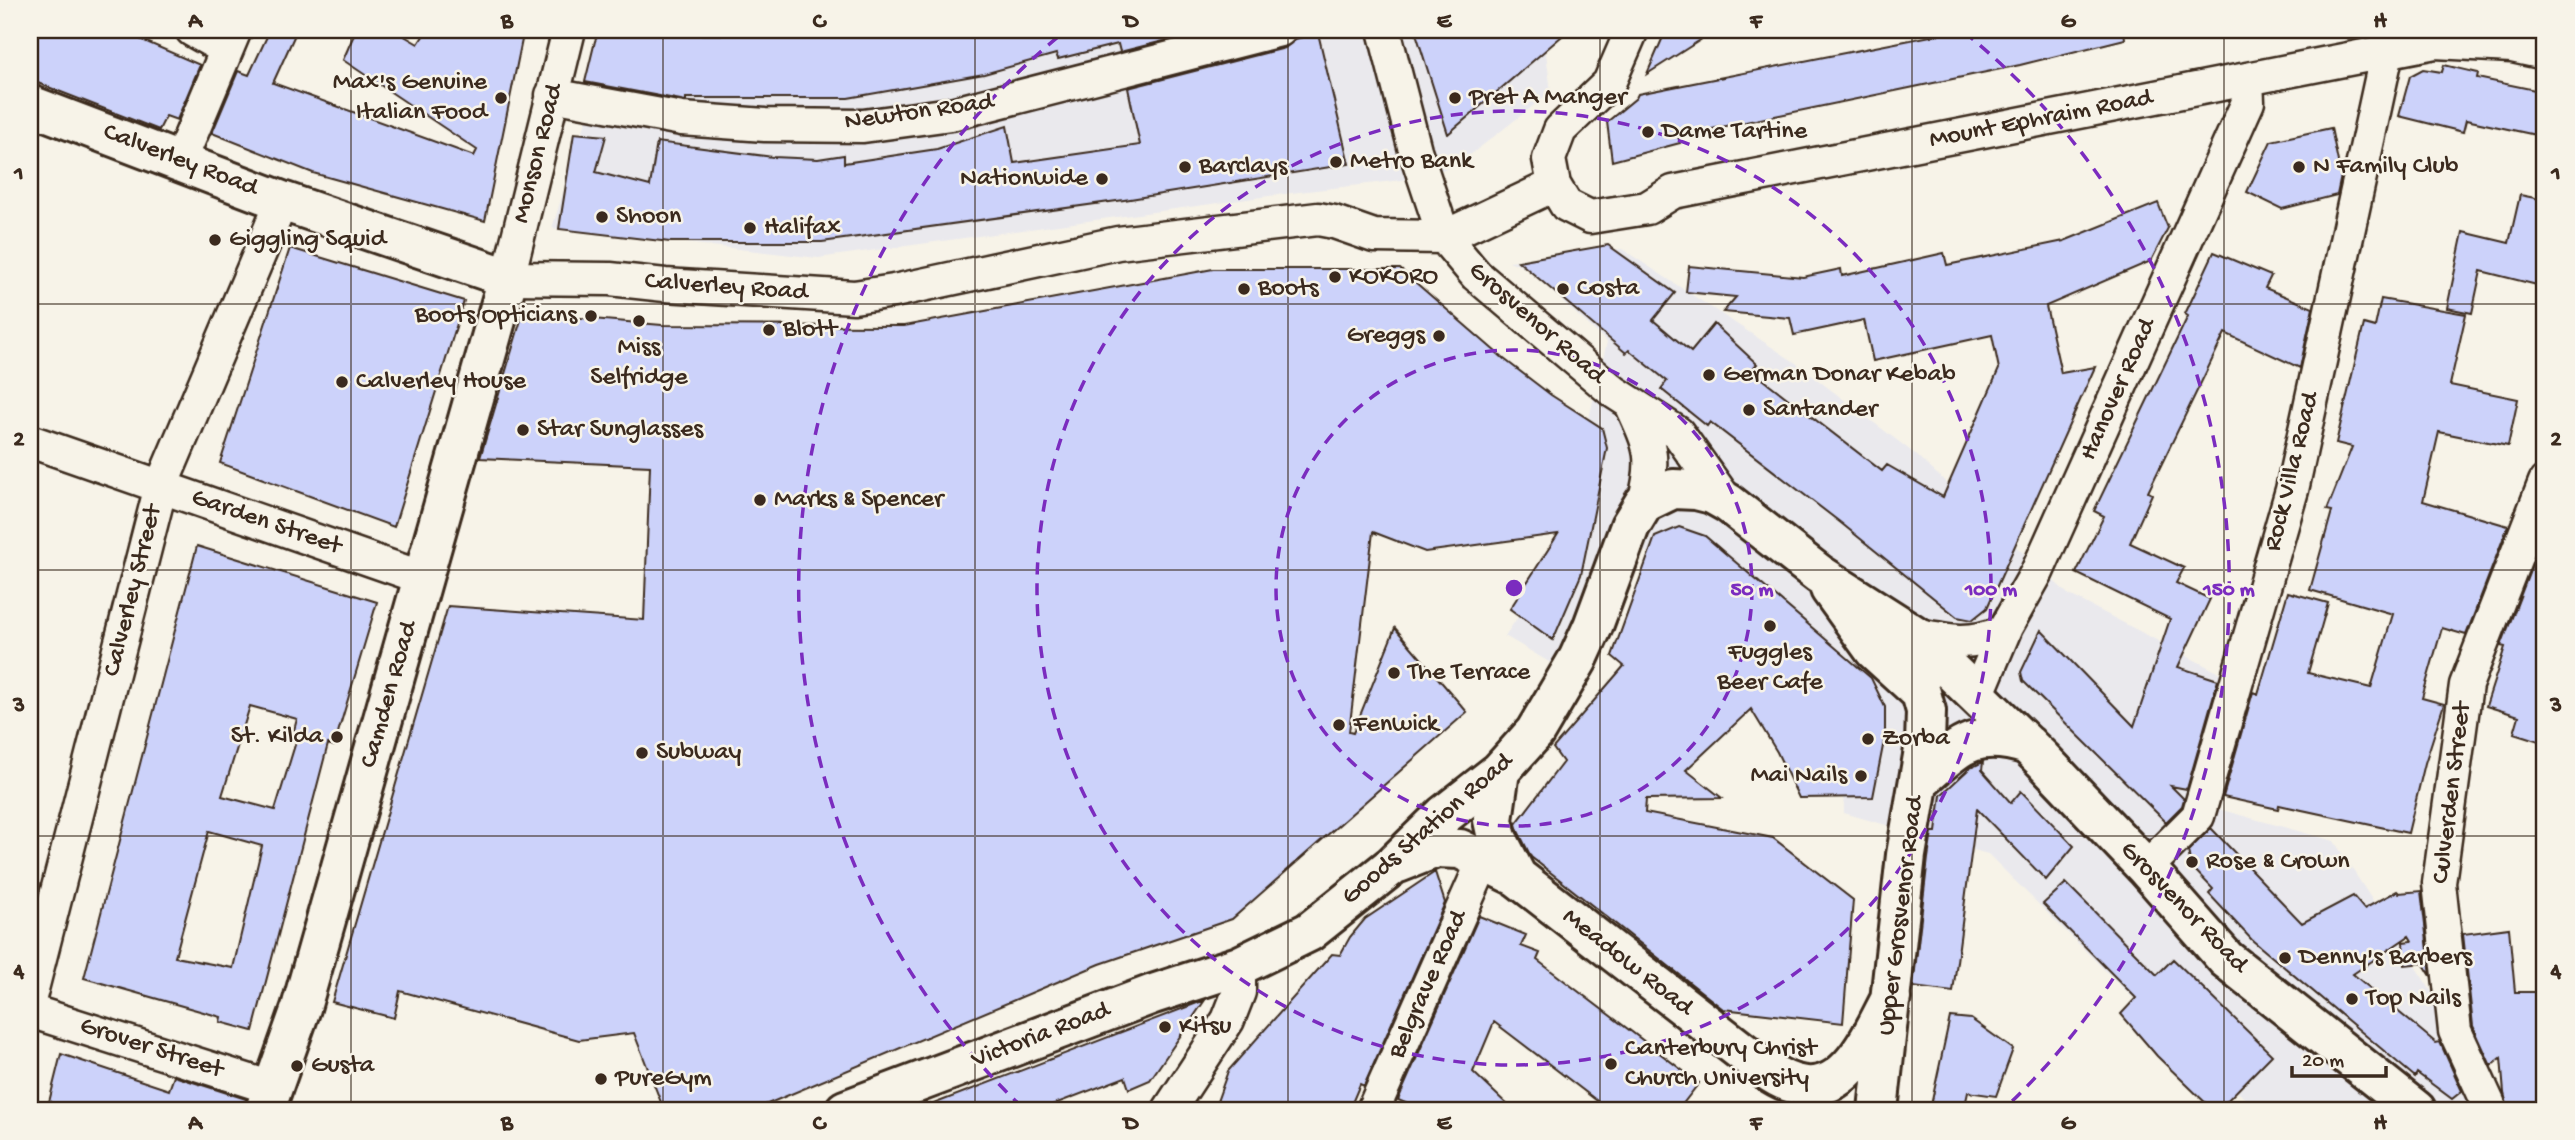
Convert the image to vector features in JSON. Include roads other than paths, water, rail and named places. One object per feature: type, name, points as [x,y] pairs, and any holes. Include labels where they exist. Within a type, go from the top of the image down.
[{"type":"street","points":[[180,160],[230,39],[192,30]]},
{"type":"street","name":"Monson Road","points":[[508,278],[569,30]]},
{"type":"street","name":"Newton Road","points":[[552,95],[682,119],[765,125],[863,126],[951,114],[1280,30]]},
{"type":"street","points":[[1384,30],[1415,150],[1444,237],[1554,186],[1549,159],[1560,130],[1609,83],[1632,30]]},
{"type":"street","name":"Mount Ephraim Road","points":[[1554,186],[1566,205],[1590,217],[1647,208],[1673,192],[2435,42],[2512,46],[2545,53]]},
{"type":"street","name":"Rock Villa Road","points":[[2146,868],[2198,816],[2292,490],[2387,52]]},
{"type":"street","name":"Hanover Road","points":[[1977,696],[2003,632],[2037,572],[2248,102],[2246,79]]},
{"type":"street","name":"Calverley Road","points":[[30,105],[282,201],[508,278],[610,279],[855,297],[1118,243],[1318,219],[1374,236],[1444,237]]},
{"type":"street","name":"Calverley Street","points":[[30,997],[161,486],[282,201]]},
{"type":"street","name":"Grosvenor Road","points":[[1444,237],[1476,275],[1632,406],[1678,433],[1728,503]]},
{"type":"street","name":"Camden Road","points":[[269,1099],[301,1008],[508,278]]},
{"type":"street","name":"Grosvenor Road","points":[[1632,406],[1652,455],[1651,477],[1644,503]]},
{"type":"street","name":"Garden Street","points":[[30,441],[423,578]]},
{"type":"street","name":"Culverden Street","points":[[2487,1110],[2488,1105],[2476,1073],[2455,1031],[2439,883],[2466,685],[2545,482]]},
{"type":"street","name":"Grosvenor Road","points":[[1644,503],[1673,489],[1712,494],[1728,503],[1819,573],[1913,634],[2028,745],[2146,868],[2226,959],[2416,1110]]},
{"type":"street","name":"Goods Station Road","points":[[1239,966],[1309,932],[1393,865],[1444,815],[1500,771],[1535,733],[1578,659],[1630,526],[1644,503]]},
{"type":"street","name":"Grosvenor Road","points":[[1819,573],[1874,650],[1921,693],[1926,711],[1926,744],[1919,781]]},
{"type":"street","name":"Grosvenor Road","points":[[1913,634],[1970,642],[2003,632]]},
{"type":"street","name":"Upper Grosvenor Road","points":[[1878,1110],[1906,855],[1919,781],[1977,696]]},
{"type":"street","points":[[1919,781],[1961,745],[1983,738],[2007,738],[2028,745]]},
{"type":"street","name":"Meadow Road","points":[[1500,771],[1493,820],[1497,838],[1517,877]]},
{"type":"street","name":"Meadow Road","points":[[1393,865],[1436,848],[1460,849],[1517,877],[1776,1077],[1795,1085]]},
{"type":"street","name":"Belgrave Road","points":[[1373,1110],[1484,860]]},
{"type":"street","points":[[1169,1110],[1228,1020],[1239,992],[1239,966]]},
{"type":"street","name":"Victoria Road","points":[[845,1110],[1153,994],[1239,966]]},
{"type":"street","points":[[1795,1085],[1810,1087],[1825,1083],[1849,1067],[1865,1046],[1891,998]]},
{"type":"street","name":"Grover Street","points":[[30,1011],[269,1099]]},
{"type":"street","points":[[1795,1085],[1826,1110]]},
{"type":"place","name":"Max's Genuine Italian Food","points":[[501,98]]},
{"type":"place","name":"Pret A Manger","points":[[1455,98]]},
{"type":"place","name":"Dame Tartine","points":[[1648,132]]},
{"type":"place","name":"Metro Bank","points":[[1336,162]]},
{"type":"place","name":"Barclays","points":[[1185,167]]},
{"type":"place","name":"N Family Club","points":[[2299,167]]},
{"type":"place","name":"Nationwide","points":[[1102,179]]},
{"type":"place","name":"Shoon","points":[[602,217]]},
{"type":"place","name":"Halifax","points":[[750,228]]},
{"type":"place","name":"Giggling Squid","points":[[215,240]]},
{"type":"place","name":"KOKORO","points":[[1335,277]]},
{"type":"place","name":"Boots","points":[[1244,289]]},
{"type":"place","name":"Costa","points":[[1563,289]]},
{"type":"place","name":"Boots Opticians","points":[[591,316]]},
{"type":"place","name":"Miss Selfridge","points":[[639,321]]},
{"type":"place","name":"Blott","points":[[769,330]]},
{"type":"place","name":"Greggs","points":[[1439,336]]},
{"type":"place","name":"German Donar Kebab","points":[[1709,375]]},
{"type":"place","name":"Calverley House","points":[[342,382]]},
{"type":"place","name":"Santander","points":[[1749,410]]},
{"type":"place","name":"Star Sunglasses","points":[[523,430]]},
{"type":"place","name":"Marks & Spencer","points":[[760,500]]},
{"type":"place","name":"Fuggles Beer Cafe","points":[[1770,626]]},
{"type":"place","name":"The Terrace","points":[[1394,673]]},
{"type":"place","name":"Fenwick","points":[[1339,725]]},
{"type":"place","name":"St. Kilda","points":[[337,737]]},
{"type":"place","name":"Zorba","points":[[1868,739]]},
{"type":"place","name":"Subway","points":[[642,753]]},
{"type":"place","name":"Mai Nails","points":[[1861,776]]},
{"type":"place","name":"Rose & Crown","points":[[2192,862]]},
{"type":"place","name":"Denny's Barbers","points":[[2285,958]]},
{"type":"place","name":"Top Nails","points":[[2352,999]]},
{"type":"place","name":"Kitsu","points":[[1165,1027]]},
{"type":"place","name":"Canterbury Christ Church University","points":[[1611,1064]]},
{"type":"place","name":"Gusta","points":[[297,1066]]},
{"type":"place","name":"PureGym","points":[[601,1079]]}]
